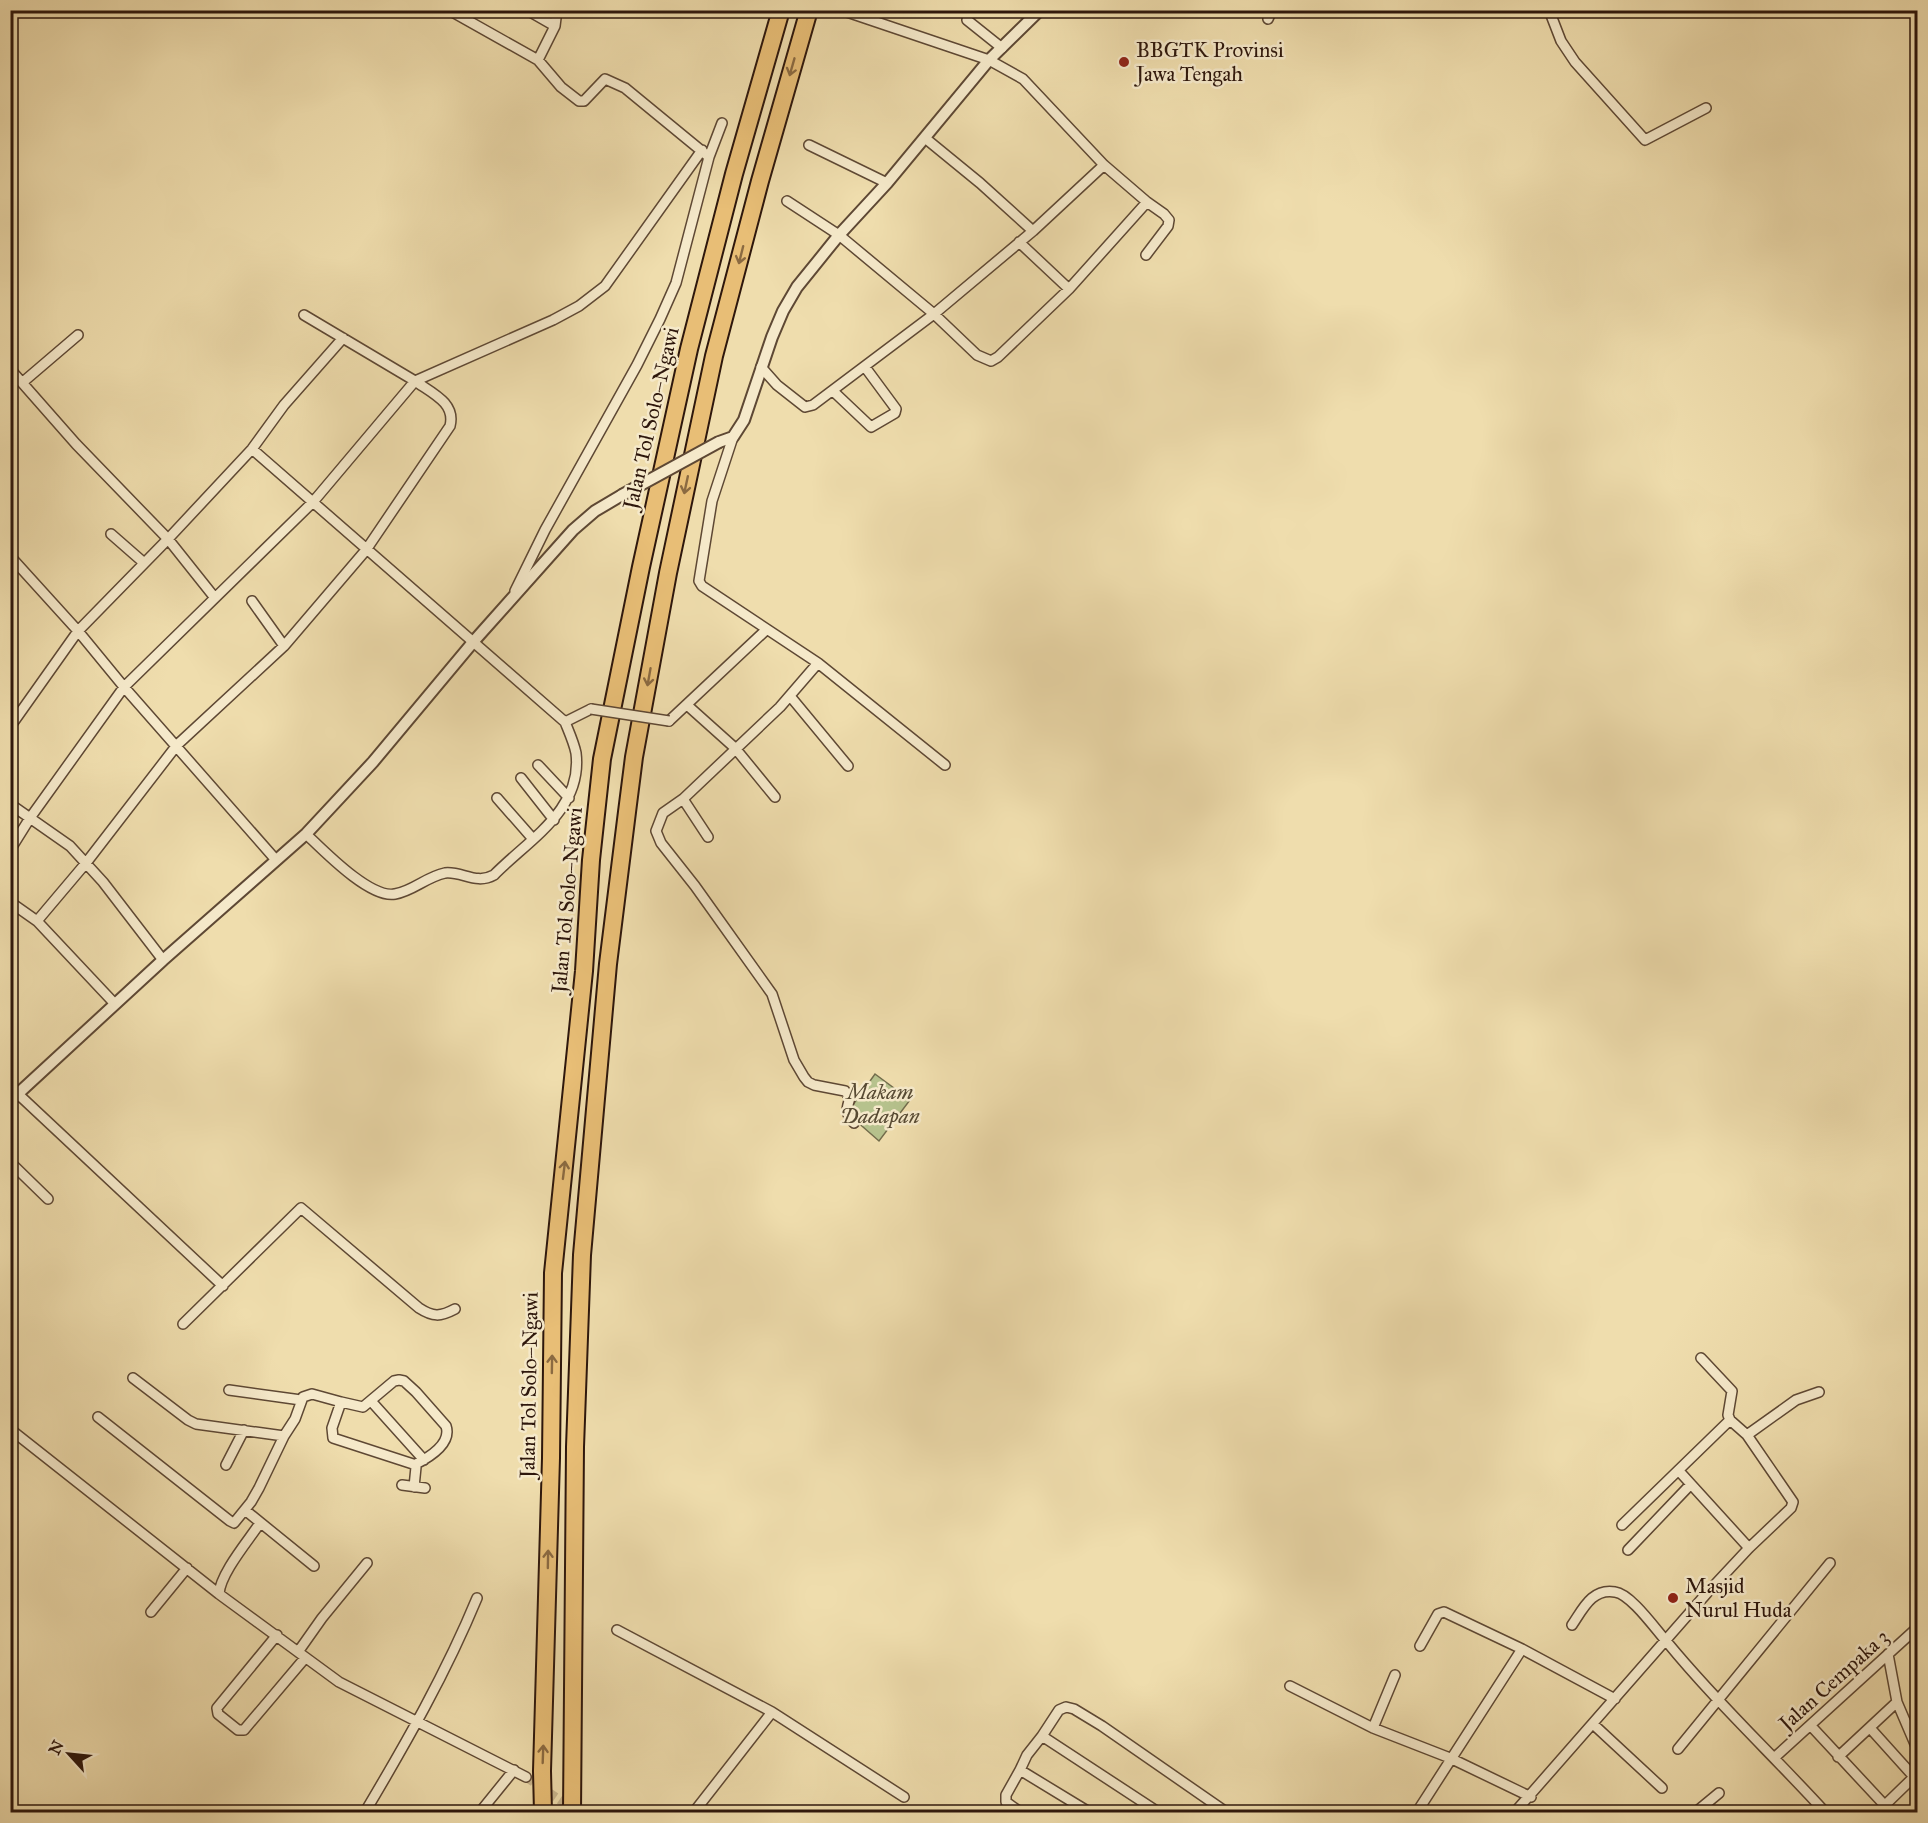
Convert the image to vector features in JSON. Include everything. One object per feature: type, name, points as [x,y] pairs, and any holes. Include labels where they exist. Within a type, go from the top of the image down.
[{"type":"highway","name":"Jalan Tol Solo–Ngawi","points":[[543,1812],[553,1273],[583,982],[591,860],[602,759],[689,349],[734,174],[781,10]]},
{"type":"highway","points":[[572,1812],[574,1493],[582,1255],[608,964],[634,757],[668,573],[714,356],[808,10]]},
{"type":"street","points":[[449,10],[538,60],[561,87],[579,101],[584,101],[605,79],[625,88],[706,154]]},
{"type":"street","points":[[527,10],[555,26]]},
{"type":"street","points":[[538,60],[555,26],[557,10]]},
{"type":"street","points":[[841,10],[989,60],[1023,80],[1104,165],[1164,214],[1168,220],[1168,226],[1146,255]]},
{"type":"street","points":[[945,765],[818,663],[702,586],[699,581],[712,501],[734,437],[751,404],[760,368],[783,312],[797,287],[989,60],[1040,10]]},
{"type":"street","points":[[1549,10],[1561,41],[1575,62],[1645,140],[1706,108]]},
{"type":"street","points":[[967,20],[1002,48]]},
{"type":"street","points":[[10,850],[30,818],[124,687],[313,502],[415,381],[553,320],[579,306],[605,286],[706,154],[722,123]]},
{"type":"street","points":[[925,138],[1033,231]]},
{"type":"street","points":[[809,145],[887,183]]},
{"type":"street","points":[[510,601],[545,530],[637,365],[676,283],[706,154]]},
{"type":"street","points":[[760,368],[795,401],[804,407],[813,405],[934,314],[1033,231],[1104,165]]},
{"type":"street","points":[[787,201],[839,235],[934,314],[982,358],[991,361],[998,357],[1069,289],[1147,202]]},
{"type":"street","points":[[1019,242],[1069,289]]},
{"type":"street","points":[[37,921],[86,863],[177,745],[284,646],[366,550],[450,426],[451,411],[415,381],[304,315]]},
{"type":"street","points":[[23,382],[78,334]]},
{"type":"street","points":[[10,727],[78,631],[252,449],[284,405],[343,338]]},
{"type":"street","points":[[833,391],[869,426],[875,426],[895,413],[896,409],[866,367]]},
{"type":"street","points":[[10,369],[76,444],[168,539],[215,598]]},
{"type":"street","points":[[223,1286],[14,1098],[163,960],[306,834],[373,762],[474,641],[573,530],[596,511],[622,495],[719,442],[734,437]]},
{"type":"street","points":[[252,449],[565,722],[576,752],[574,788],[554,820],[494,875],[486,879],[448,873],[428,878],[403,892],[392,895],[383,894],[345,871],[306,834]]},
{"type":"street","points":[[111,534],[143,562]]},
{"type":"street","points":[[10,556],[276,860]]},
{"type":"street","points":[[252,601],[284,646]]},
{"type":"street","points":[[565,722],[591,709],[669,721],[766,630]]},
{"type":"street","points":[[818,663],[790,696],[683,799],[663,813],[657,825],[657,836],[772,994],[794,1059],[804,1077],[814,1085],[845,1091],[850,1098],[847,1115],[854,1122]]},
{"type":"street","points":[[790,696],[848,766]]},
{"type":"street","points":[[687,705],[735,748],[775,798]]},
{"type":"street","points":[[538,765],[569,798]]},
{"type":"street","points":[[521,778],[554,820]]},
{"type":"street","points":[[497,798],[533,839]]},
{"type":"street","points":[[683,799],[708,837]]},
{"type":"street","points":[[10,804],[70,846],[103,882],[163,960]]},
{"type":"street","points":[[10,902],[37,921],[115,1005]]},
{"type":"street","points":[[10,1162],[48,1199]]},
{"type":"street","points":[[183,1323],[301,1208],[424,1311],[435,1316],[442,1316],[455,1309]]},
{"type":"street","points":[[1515,1812],[1531,1797],[1665,1640],[1749,1548],[1791,1508],[1793,1502],[1747,1436],[1730,1420],[1728,1415],[1732,1391],[1701,1358]]},
{"type":"street","points":[[133,1378],[196,1424],[284,1436]]},
{"type":"street","points":[[98,1417],[234,1523],[259,1488],[291,1426],[301,1400],[306,1395],[312,1394],[363,1407],[388,1384],[399,1380],[404,1381],[446,1426],[448,1432],[441,1445],[424,1460],[414,1465],[333,1438],[332,1428],[341,1402]]},
{"type":"street","points":[[229,1390],[301,1400]]},
{"type":"street","points":[[1747,1436],[1796,1401],[1819,1392]]},
{"type":"street","points":[[371,1401],[424,1460]]},
{"type":"street","points":[[1622,1525],[1730,1420]]},
{"type":"street","points":[[10,1429],[219,1594],[345,1686],[526,1777]]},
{"type":"street","points":[[226,1465],[244,1430]]},
{"type":"street","points":[[414,1465],[414,1487]]},
{"type":"street","points":[[1679,1470],[1749,1548]]},
{"type":"street","points":[[1628,1550],[1691,1484]]},
{"type":"street","points":[[402,1485],[425,1488]]},
{"type":"street","points":[[245,1510],[314,1566]]},
{"type":"street","points":[[219,1594],[228,1572],[260,1523]]},
{"type":"street","points":[[277,1635],[217,1708],[218,1714],[238,1730],[244,1730],[302,1655],[322,1618],[367,1563]]},
{"type":"street","points":[[1677,1749],[1830,1563]]},
{"type":"street","points":[[151,1612],[187,1568]]},
{"type":"street","points":[[1572,1625],[1590,1598],[1598,1593],[1617,1592],[1624,1595],[1717,1700],[1825,1812]]},
{"type":"street","points":[[365,1812],[417,1723],[462,1634],[477,1598]]},
{"type":"street","points":[[1420,1646],[1438,1614],[1443,1611],[1522,1649],[1616,1699]]},
{"type":"street","name":"Jalan Cempaka 3","points":[[1774,1758],[1917,1627]]},
{"type":"street","points":[[617,1630],[772,1712],[904,1797]]},
{"type":"street","points":[[1417,1812],[1522,1649]]},
{"type":"street","points":[[1888,1654],[1897,1702],[1917,1751]]},
{"type":"street","points":[[1373,1728],[1395,1675]]},
{"type":"street","points":[[1290,1686],[1373,1728],[1450,1758],[1531,1797]]},
{"type":"street","points":[[1839,1757],[1897,1702]]},
{"type":"street","points":[[1020,1812],[1006,1802],[1006,1795],[1035,1743],[1059,1710],[1066,1707],[1074,1709],[1102,1726],[1226,1812]]},
{"type":"street","points":[[694,1812],[772,1712]]},
{"type":"street","points":[[1593,1724],[1662,1788]]},
{"type":"street","points":[[1811,1726],[1888,1809],[1916,1776],[1870,1728]]},
{"type":"street","points":[[1042,1736],[1158,1812]]},
{"type":"street","points":[[480,1812],[514,1770]]},
{"type":"street","points":[[1020,1770],[1089,1812]]},
{"type":"street","points":[[1696,1812],[1719,1793]]},
{"type":"street","points":[[1205,1812],[1210,1803]]},
{"type":"green space","name":"Makam Dadapan","points":[[875,1074],[910,1100],[879,1141],[847,1113]]},
{"type":"tunnel","points":[[526,1777],[573,1809]]},
{"type":"place","name":"BBGTK Provinsi Jawa Tengah","points":[[1124,62]]},
{"type":"place","name":"Masjid Nurul Huda","points":[[1673,1598]]}]
